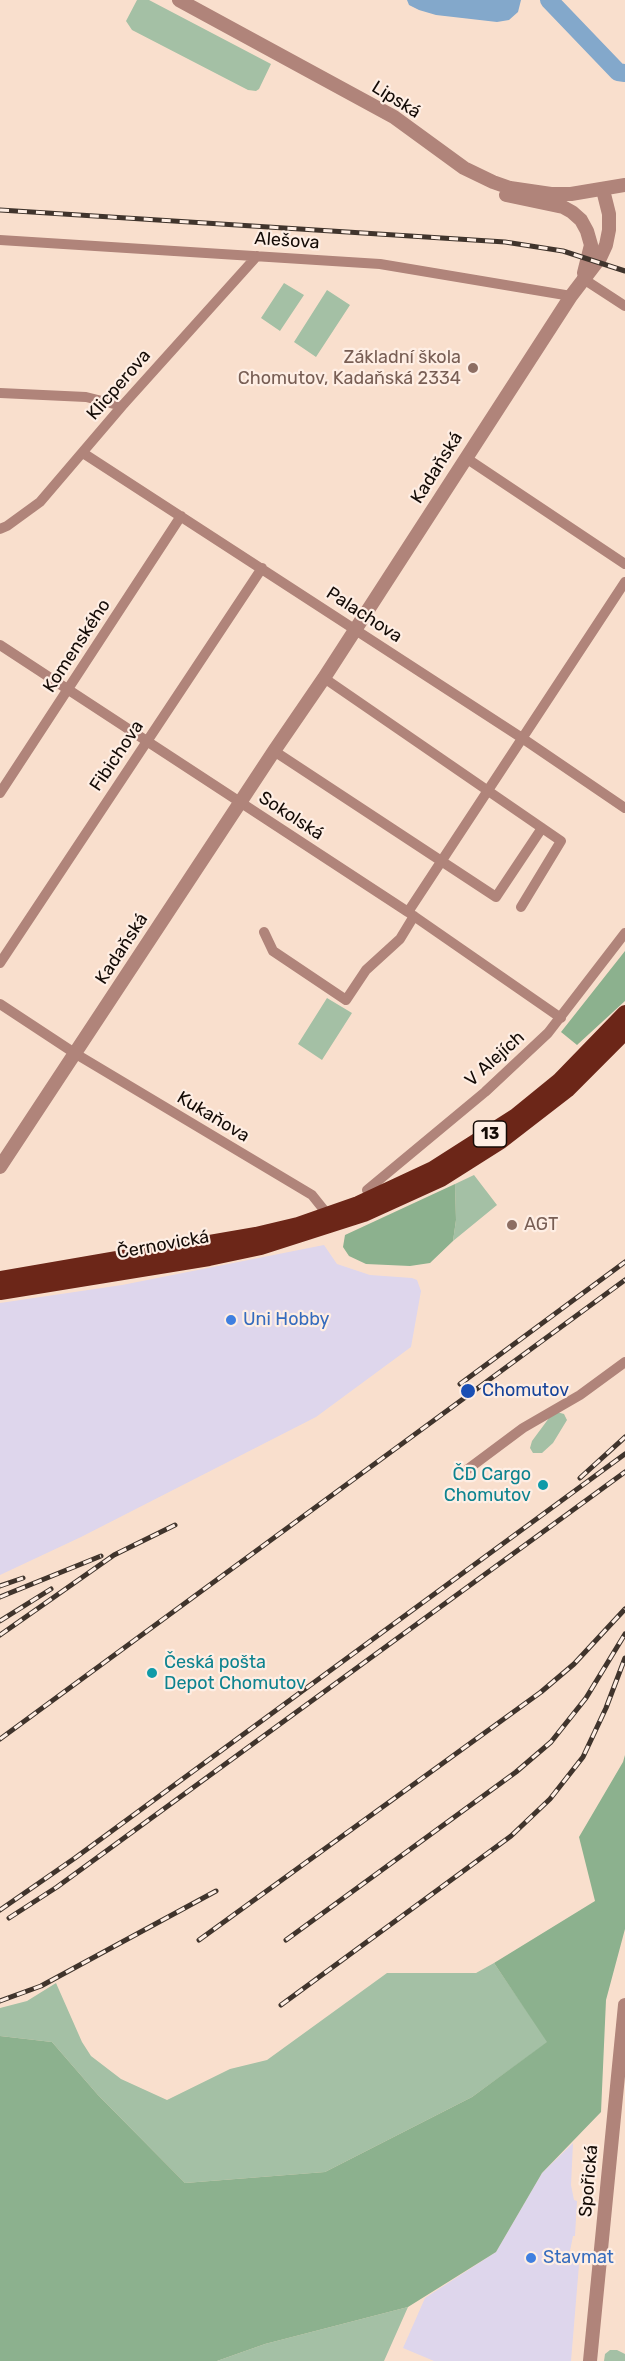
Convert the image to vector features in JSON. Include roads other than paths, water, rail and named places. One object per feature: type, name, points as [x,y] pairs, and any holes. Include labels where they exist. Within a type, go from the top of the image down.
[{"type":"highway","name":"13","points":[[329,1221],[433,1169],[493,1132],[559,1081],[625,1013]]},
{"type":"highway","name":"13","points":[[329,1221],[403,1197],[441,1179],[501,1141],[567,1090],[625,1032]]},
{"type":"highway","name":"Černovická","points":[[0,1279],[329,1221]]},
{"type":"highway","name":"Černovická","points":[[0,1292],[209,1258],[261,1247],[329,1221]]},
{"type":"street","name":"Lipská","points":[[179,0],[394,117],[464,168],[492,182],[533,192],[571,194],[603,190],[625,183]]},
{"type":"street","name":"Kadaňská","points":[[464,168],[508,196],[562,207],[581,220],[591,245],[582,278]]},
{"type":"street","name":"Kadaňská","points":[[0,1167],[324,678],[570,296],[600,258],[608,238],[609,214],[603,190]]},
{"type":"street","name":"Alešova","points":[[0,240],[380,264],[570,296]]},
{"type":"street","name":"Klicperova","points":[[0,529],[40,502],[122,406],[257,256]]},
{"type":"street","points":[[582,278],[625,306]]},
{"type":"street","points":[[0,393],[86,397],[122,406]]},
{"type":"street","name":"Palachova","points":[[83,453],[355,628],[625,808]]},
{"type":"street","points":[[466,458],[625,564]]},
{"type":"street","name":"Komenského","points":[[0,793],[181,516]]},
{"type":"street","name":"Fibichova","points":[[0,963],[262,568]]},
{"type":"street","points":[[264,932],[273,951],[345,1000],[366,970],[400,939],[440,861],[625,582]]},
{"type":"street","name":"Sokolská","points":[[0,645],[411,914],[561,1018]]},
{"type":"street","points":[[324,678],[561,841],[521,907]]},
{"type":"street","points":[[274,751],[496,897],[542,828]]},
{"type":"street","name":"V Alejích","points":[[367,1190],[485,1092],[548,1033],[625,933]]},
{"type":"street","name":"Kukaňova","points":[[0,1004],[76,1053],[312,1195],[329,1221]]},
{"type":"street","points":[[468,1469],[523,1428],[580,1395],[625,1362]]},
{"type":"street","name":"Spořická","points":[[590,2361],[625,2005]]},
{"type":"water","points":[[407,0],[521,0],[518,12],[509,20],[497,22],[436,15],[409,5]]},
{"type":"waterway","points":[[549,0],[618,72],[625,73]]},
{"type":"waterway","points":[[618,72],[625,79]]},
{"type":"railway","points":[[0,210],[505,242],[563,251],[625,271]]},
{"type":"railway","points":[[460,1384],[625,1262]]},
{"type":"railway","points":[[0,1739],[625,1280]]},
{"type":"railway","points":[[580,1478],[625,1437]]},
{"type":"railway","points":[[0,1910],[75,1858],[625,1454]]},
{"type":"railway","points":[[9,1918],[57,1887],[625,1472]]},
{"type":"railway","points":[[0,1635],[114,1555],[175,1525]]},
{"type":"railway","points":[[0,1597],[101,1556]]},
{"type":"railway","points":[[0,1586],[23,1578]]},
{"type":"railway","points":[[0,1621],[51,1589]]},
{"type":"railway","points":[[199,1940],[541,1692],[574,1664],[625,1609]]},
{"type":"railway","points":[[286,1940],[516,1772],[551,1742],[586,1698],[625,1634]]},
{"type":"railway","points":[[281,2005],[511,1836],[550,1799],[583,1757],[606,1708],[625,1658]]},
{"type":"railway","points":[[0,2001],[41,1986],[216,1891]]},
{"type":"place","name":"Základní škola Chomutov, Kadaňská 2334","points":[[473,368]]},
{"type":"place","name":"AGT","points":[[512,1225]]},
{"type":"place","name":"Uni Hobby","points":[[231,1320]]},
{"type":"place","name":"Chomutov","points":[[468,1391]]},
{"type":"place","name":"ČD Cargo Chomutov","points":[[543,1485]]},
{"type":"place","name":"Česká pošta Depot Chomutov","points":[[152,1673]]},
{"type":"place","name":"Stavmat","points":[[531,2258]]}]
